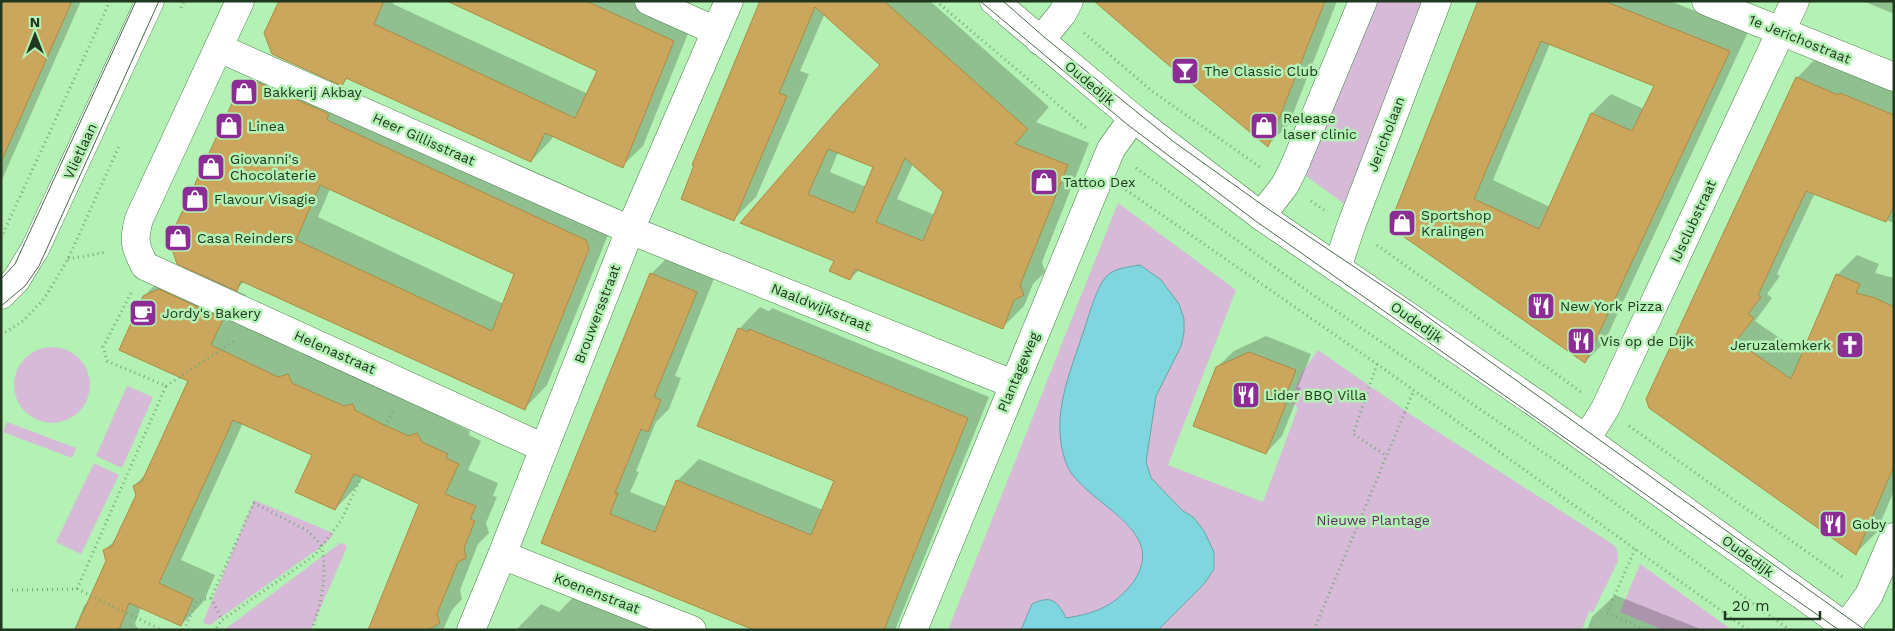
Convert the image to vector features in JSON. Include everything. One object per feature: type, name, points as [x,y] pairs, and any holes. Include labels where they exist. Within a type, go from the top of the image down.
[{"type":"street","name":"Vlietlaan","points":[[1,295],[16,280],[35,249],[150,1]]},
{"type":"street","points":[[140,256],[134,234],[138,219],[240,1]]},
{"type":"street","points":[[649,1],[716,31]]},
{"type":"street","name":"Brouwersstraat","points":[[471,630],[630,230],[729,1]]},
{"type":"street","name":"Oudedijk","points":[[994,1],[1133,118],[1261,216],[1586,439],[1848,628]]},
{"type":"street","points":[[1261,216],[1285,185],[1294,167],[1363,1]]},
{"type":"street","name":"Jericholaan","points":[[1337,268],[1351,226],[1437,1]]},
{"type":"street","name":"1e Jerichostraat","points":[[1706,1],[1894,77]]},
{"type":"street","name":"IJsclubstraat","points":[[1586,439],[1605,409],[1795,1]]},
{"type":"street","points":[[1040,41],[1065,8]]},
{"type":"street","name":"Heer Gillisstraat","points":[[219,48],[630,230]]},
{"type":"street","name":"Plantageweg","points":[[913,630],[1111,150],[1133,118]]},
{"type":"street","name":"Naaldwijkstraat","points":[[630,230],[1013,384]]},
{"type":"street","name":"Helenastraat","points":[[140,256],[265,320],[544,448]]},
{"type":"street","points":[[1848,628],[1869,596],[1894,537]]},
{"type":"street","name":"Koenenstraat","points":[[502,555],[692,630]]},
{"type":"path","points":[[1,238],[110,1]]},
{"type":"path","points":[[1065,8],[1152,91],[1285,185],[1351,226],[1869,596]]},
{"type":"path","points":[[1102,173],[1414,390],[1748,630]]},
{"type":"path","points":[[68,259],[140,256],[103,347],[107,361],[166,386]]},
{"type":"path","points":[[77,589],[166,386],[265,320]]},
{"type":"path","points":[[1377,364],[1353,434],[1387,456]]},
{"type":"path","points":[[1314,630],[1414,390]]},
{"type":"path","points":[[215,630],[222,620],[316,555],[342,518],[361,477]]},
{"type":"path","points":[[211,598],[254,503],[308,531],[322,546],[325,568],[322,597],[312,630]]},
{"type":"path","points":[[1635,549],[1607,613],[1647,630]]},
{"type":"path","points":[[12,590],[77,589],[162,630]]},
{"type":"path","points":[[211,598],[222,620]]},
{"type":"path","points":[[184,630],[197,601],[211,598]]},
{"type":"green space","points":[[1374,1],[1427,1],[1346,205],[1306,176]]},
{"type":"green space","name":"Nieuwe Plantage","points":[[1118,203],[1236,290],[1168,465],[1263,502],[1298,408],[1291,401],[1301,374],[1318,350],[1413,416],[1614,545],[1617,550],[1618,561],[1593,612],[1589,611],[1582,630],[948,630]]},
{"type":"green space","points":[[52,347],[66,350],[79,358],[87,371],[90,385],[87,399],[79,412],[66,420],[52,423],[38,420],[25,412],[17,399],[14,385],[17,371],[25,358],[38,350]]},
{"type":"green space","points":[[127,386],[153,397],[122,468],[96,456]]},
{"type":"green space","points":[[7,422],[76,448],[72,458],[3,432]]},
{"type":"green space","points":[[94,463],[119,475],[81,554],[56,542]]},
{"type":"green space","points":[[254,500],[333,533],[332,537],[210,625],[206,624],[203,622]]},
{"type":"green space","points":[[340,543],[345,544],[347,547],[311,630],[224,630]]},
{"type":"green space","points":[[1640,564],[1732,630],[1663,630],[1620,612]]},
{"type":"water","points":[[1140,265],[1161,280],[1179,304],[1184,319],[1184,333],[1181,346],[1156,396],[1146,462],[1151,478],[1183,511],[1193,517],[1204,531],[1214,552],[1214,569],[1204,584],[1158,630],[1021,630],[1032,604],[1039,601],[1053,601],[1060,607],[1066,618],[1094,612],[1110,604],[1131,585],[1141,565],[1142,548],[1134,532],[1121,518],[1075,478],[1066,463],[1061,445],[1060,428],[1061,411],[1068,377],[1099,288],[1105,278],[1112,272],[1121,268]]},
{"type":"building","points":[[1,1],[72,1],[1,162]]},
{"type":"building","points":[[279,1],[384,1],[374,24],[575,118],[597,71],[447,1],[586,1],[674,41],[623,168],[545,133],[531,162],[346,78],[342,86],[272,54],[264,33]]},
{"type":"building","points":[[760,1],[884,1],[1028,129],[1015,144],[1068,165],[1020,285],[1024,295],[1014,300],[1003,329],[855,269],[850,280],[829,271],[834,261],[740,223],[842,105],[880,65],[815,7],[779,93],[787,96],[734,221],[681,199],[694,165],[692,165]],"holes":[[[828,149],[873,167],[854,213],[808,194]],[[905,158],[943,192],[923,241],[876,222]]]},
{"type":"building","points":[[1094,1],[1325,1],[1268,147]]},
{"type":"building","points":[[1478,1],[1604,1],[1730,51],[1585,363],[1394,230],[1391,221]],"holes":[[[1541,41],[1654,86],[1632,131],[1591,113],[1539,229],[1474,199]]]},
{"type":"building","points":[[1796,77],[1838,95],[1840,93],[1894,115],[1894,206],[1886,222],[1806,191],[1758,295],[1761,297],[1748,314],[1754,318],[1736,341],[1791,379],[1836,274],[1860,284],[1856,293],[1875,298],[1894,307],[1894,466],[1856,555],[1649,408],[1646,399]]},
{"type":"building","points":[[257,82],[329,114],[327,120],[586,240],[589,249],[525,410],[241,281],[237,291],[177,264],[169,240],[239,88]],"holes":[[[320,185],[514,274],[492,331],[296,240]]]},
{"type":"building","points":[[650,273],[697,292],[654,397],[661,400],[648,432],[641,429],[615,493],[618,493],[610,514],[655,532],[676,480],[811,535],[834,481],[697,426],[738,328],[748,332],[749,329],[968,418],[884,630],[754,630],[541,543]]},
{"type":"building","points":[[159,289],[223,319],[211,345],[278,377],[288,374],[292,383],[344,406],[353,404],[355,410],[409,436],[417,433],[422,442],[448,454],[446,458],[459,464],[445,494],[476,506],[470,519],[475,521],[464,548],[466,558],[458,562],[437,614],[440,623],[428,630],[368,630],[419,504],[354,474],[335,510],[295,492],[312,455],[233,420],[159,583],[193,599],[181,626],[129,603],[119,630],[75,630],[106,561],[103,550],[112,546],[136,495],[133,486],[142,481],[188,381],[119,350],[143,296]]},
{"type":"building","points":[[1249,352],[1296,370],[1283,403],[1286,404],[1266,454],[1193,426],[1216,367]]},
{"type":"tram line","points":[[1,279],[15,264],[136,1]]},
{"type":"tram line","points":[[1,306],[25,286],[39,266],[159,1]]},
{"type":"tram line","points":[[980,1],[1128,125],[1257,222],[1839,630]]},
{"type":"tram line","points":[[1003,1],[1044,37],[1174,142],[1268,209],[1411,305],[1865,630]]},
{"type":"place","name":"The Classic Club","points":[[1185,71]]},
{"type":"place","name":"Bakkerij Akbay","points":[[244,92]]},
{"type":"place","name":"Linea","points":[[229,126]]},
{"type":"place","name":"Release laser clinic","points":[[1264,126]]},
{"type":"place","name":"Giovanni's Chocolaterie","points":[[211,167]]},
{"type":"place","name":"Tattoo Dex","points":[[1044,182]]},
{"type":"place","name":"Flavour Visagie","points":[[195,199]]},
{"type":"place","name":"Sportshop Kralingen","points":[[1402,223]]},
{"type":"place","name":"Casa Reinders","points":[[178,238]]},
{"type":"place","name":"New York Pizza","points":[[1541,306]]},
{"type":"place","name":"Jordy's Bakery","points":[[143,313]]},
{"type":"place","name":"Vis op de Dijk","points":[[1581,341]]},
{"type":"place","name":"Jeruzalemkerk","points":[[1850,345]]},
{"type":"place","name":"Lider BBQ Villa","points":[[1246,395]]},
{"type":"place","name":"Goby","points":[[1833,524]]}]
